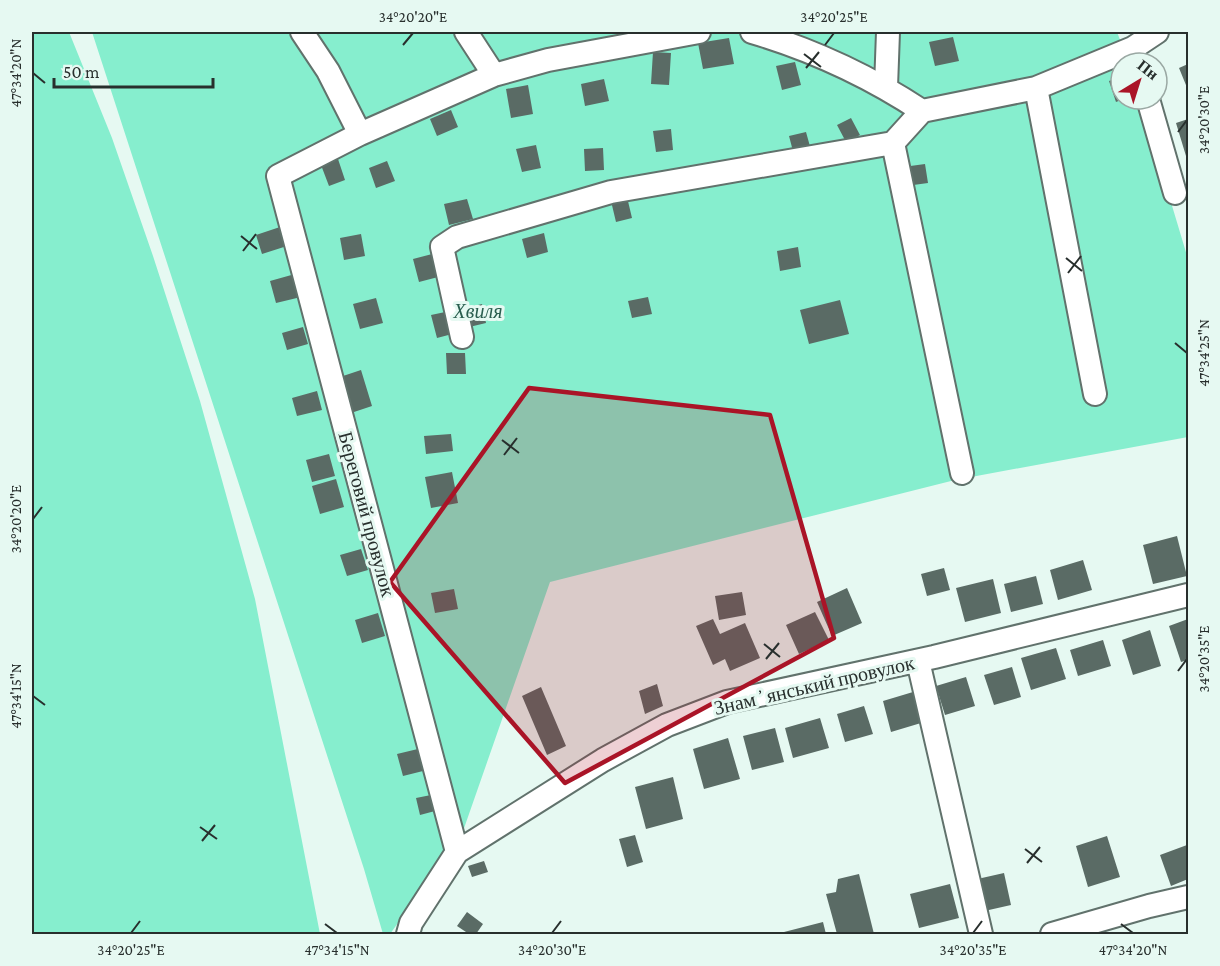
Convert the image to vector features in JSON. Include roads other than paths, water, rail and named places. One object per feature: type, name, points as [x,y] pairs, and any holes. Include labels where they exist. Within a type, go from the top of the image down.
[{"type":"street","points":[[302,32],[328,70],[360,134],[494,75],[616,39],[699,32]]},
{"type":"street","points":[[466,32],[494,75]]},
{"type":"street","points":[[752,32],[824,56],[886,87],[922,111]]},
{"type":"street","points":[[886,87],[888,32]]},
{"type":"street","points":[[1140,51],[1157,32]]},
{"type":"street","points":[[462,337],[442,247],[457,237],[611,192],[893,143],[922,111],[1036,88],[1109,64]]},
{"type":"street","points":[[1036,88],[1095,394]]},
{"type":"street","points":[[1151,111],[1175,193]]},
{"type":"street","name":"Береговий провулок","points":[[360,134],[278,176],[457,852]]},
{"type":"street","points":[[893,143],[962,473]]},
{"type":"street","name":"Знамʼянський провулок","points":[[408,934],[411,923],[457,852],[603,760],[667,725],[727,702],[918,661],[1188,595]]},
{"type":"street","points":[[918,661],[981,934]]},
{"type":"street","points":[[1052,934],[1188,897]]},
{"type":"park label","name":"Хвиля","points":[[478,311]]}]
